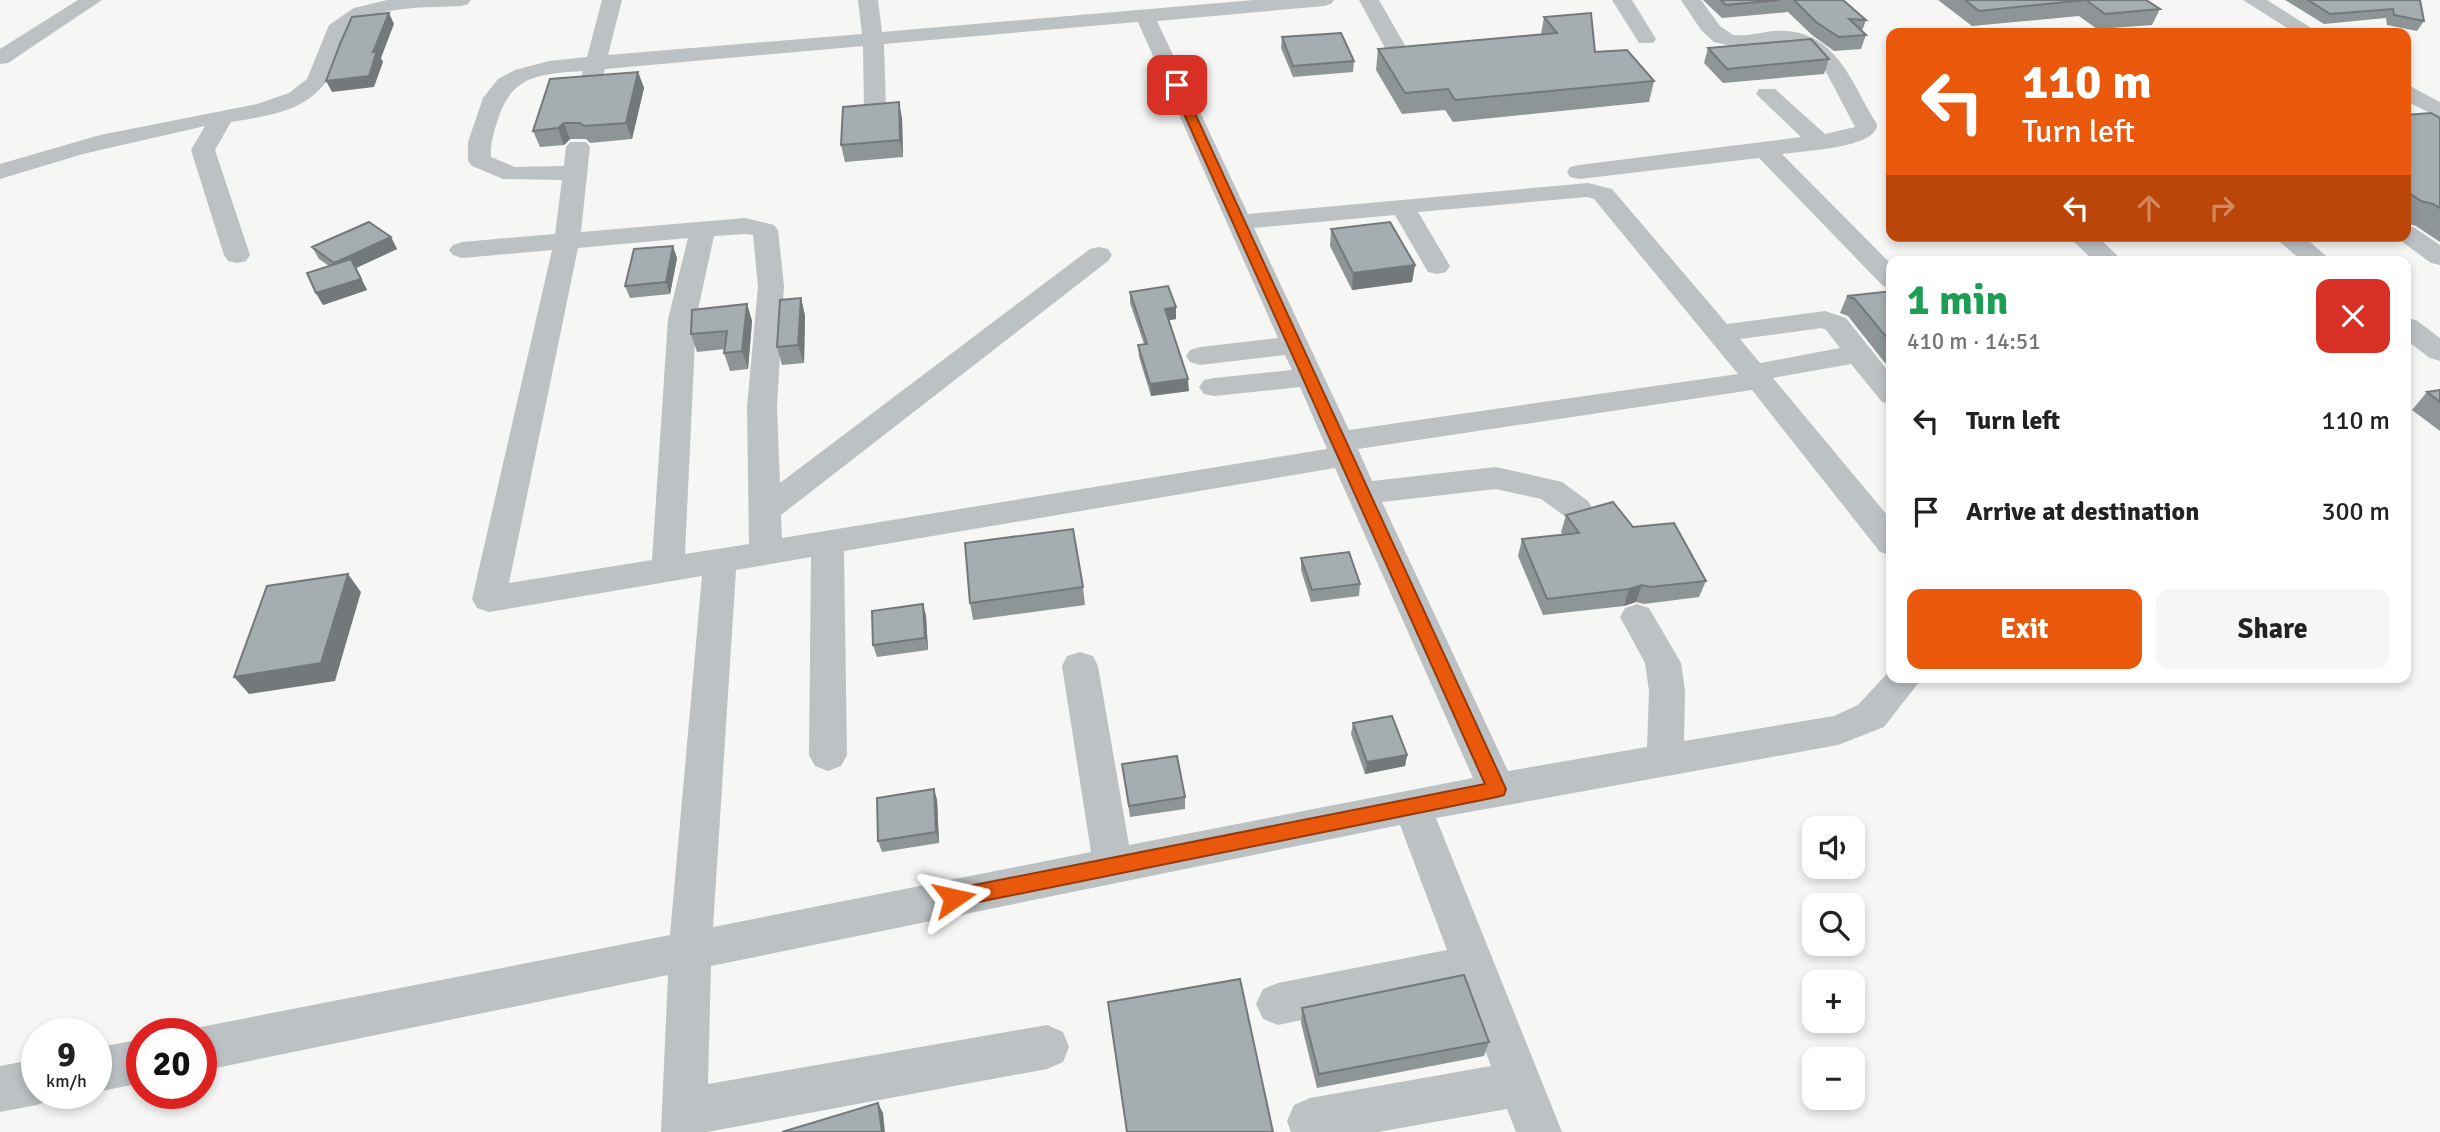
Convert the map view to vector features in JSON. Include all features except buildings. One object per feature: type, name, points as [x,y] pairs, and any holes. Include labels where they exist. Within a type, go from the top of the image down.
[{"type":"street","points":[[0,58],[92,0]]},
{"type":"street","points":[[0,172],[80,146],[281,104],[308,92],[317,82],[336,29],[353,16],[387,7],[461,0]]},
{"type":"street","points":[[590,86],[612,0]]},
{"type":"street","points":[[873,0],[875,110]]},
{"type":"street","points":[[1324,0],[549,67],[501,86],[493,95],[477,148],[480,161],[497,170],[530,174],[576,160],[567,239],[489,599],[766,553],[1756,377],[1858,354]]},
{"type":"street","points":[[1368,0],[1399,54]]},
{"type":"street","points":[[1622,0],[1646,39]]},
{"type":"street","points":[[1579,172],[1820,142],[1852,137],[1866,130],[1866,124],[1824,57],[1809,43],[1791,36],[1776,35],[1731,42],[1720,38],[1691,0]]},
{"type":"street","points":[[2253,0],[2301,28]]},
{"type":"street","points":[[1145,16],[1497,789]]},
{"type":"street","points":[[1767,94],[1820,142]]},
{"type":"street","points":[[2411,94],[2440,111]]},
{"type":"street","points":[[223,116],[203,150],[237,255]]},
{"type":"street","points":[[1765,150],[1886,274]]},
{"type":"street","points":[[1239,222],[1564,191],[1595,191],[1609,199],[1886,537]]},
{"type":"street","points":[[1402,206],[1437,266]]},
{"type":"street","points":[[463,250],[567,239],[758,227],[765,230],[768,237],[771,285],[762,407],[766,553]]},
{"type":"street","points":[[668,569],[682,319],[703,230]]},
{"type":"street","points":[[2411,237],[2440,257]]},
{"type":"street","points":[[2088,242],[2104,256]]},
{"type":"street","points":[[2294,242],[2312,256]]},
{"type":"street","points":[[765,512],[1098,255]]},
{"type":"street","points":[[2411,323],[2440,318]]},
{"type":"street","points":[[1720,333],[1825,319],[1836,324],[1886,388]]},
{"type":"street","points":[[2411,328],[2440,352]]},
{"type":"street","points":[[1200,356],[1295,345]]},
{"type":"street","points":[[1214,387],[1310,377]]},
{"type":"street","points":[[1362,493],[1496,478],[1551,489],[1577,509]]},
{"type":"street","points":[[828,542],[828,755]]},
{"type":"street","points":[[720,560],[690,952],[684,1121],[1047,1048]]},
{"type":"street","points":[[1637,617],[1663,663],[1667,691],[1665,760]]},
{"type":"street","points":[[1080,666],[1113,866]]},
{"type":"street","points":[[217,1046],[1497,789],[1838,730],[1871,716],[1900,683]]},
{"type":"street","points":[[1412,806],[1539,1132]]},
{"type":"street","points":[[1278,1004],[1473,965]]},
{"type":"street","points":[[1310,1121],[1520,1084]]},
{"type":"street","points":[[0,1090],[21,1085]]},
{"type":"route","points":[[954,898],[1497,789],[1177,85]]}]
